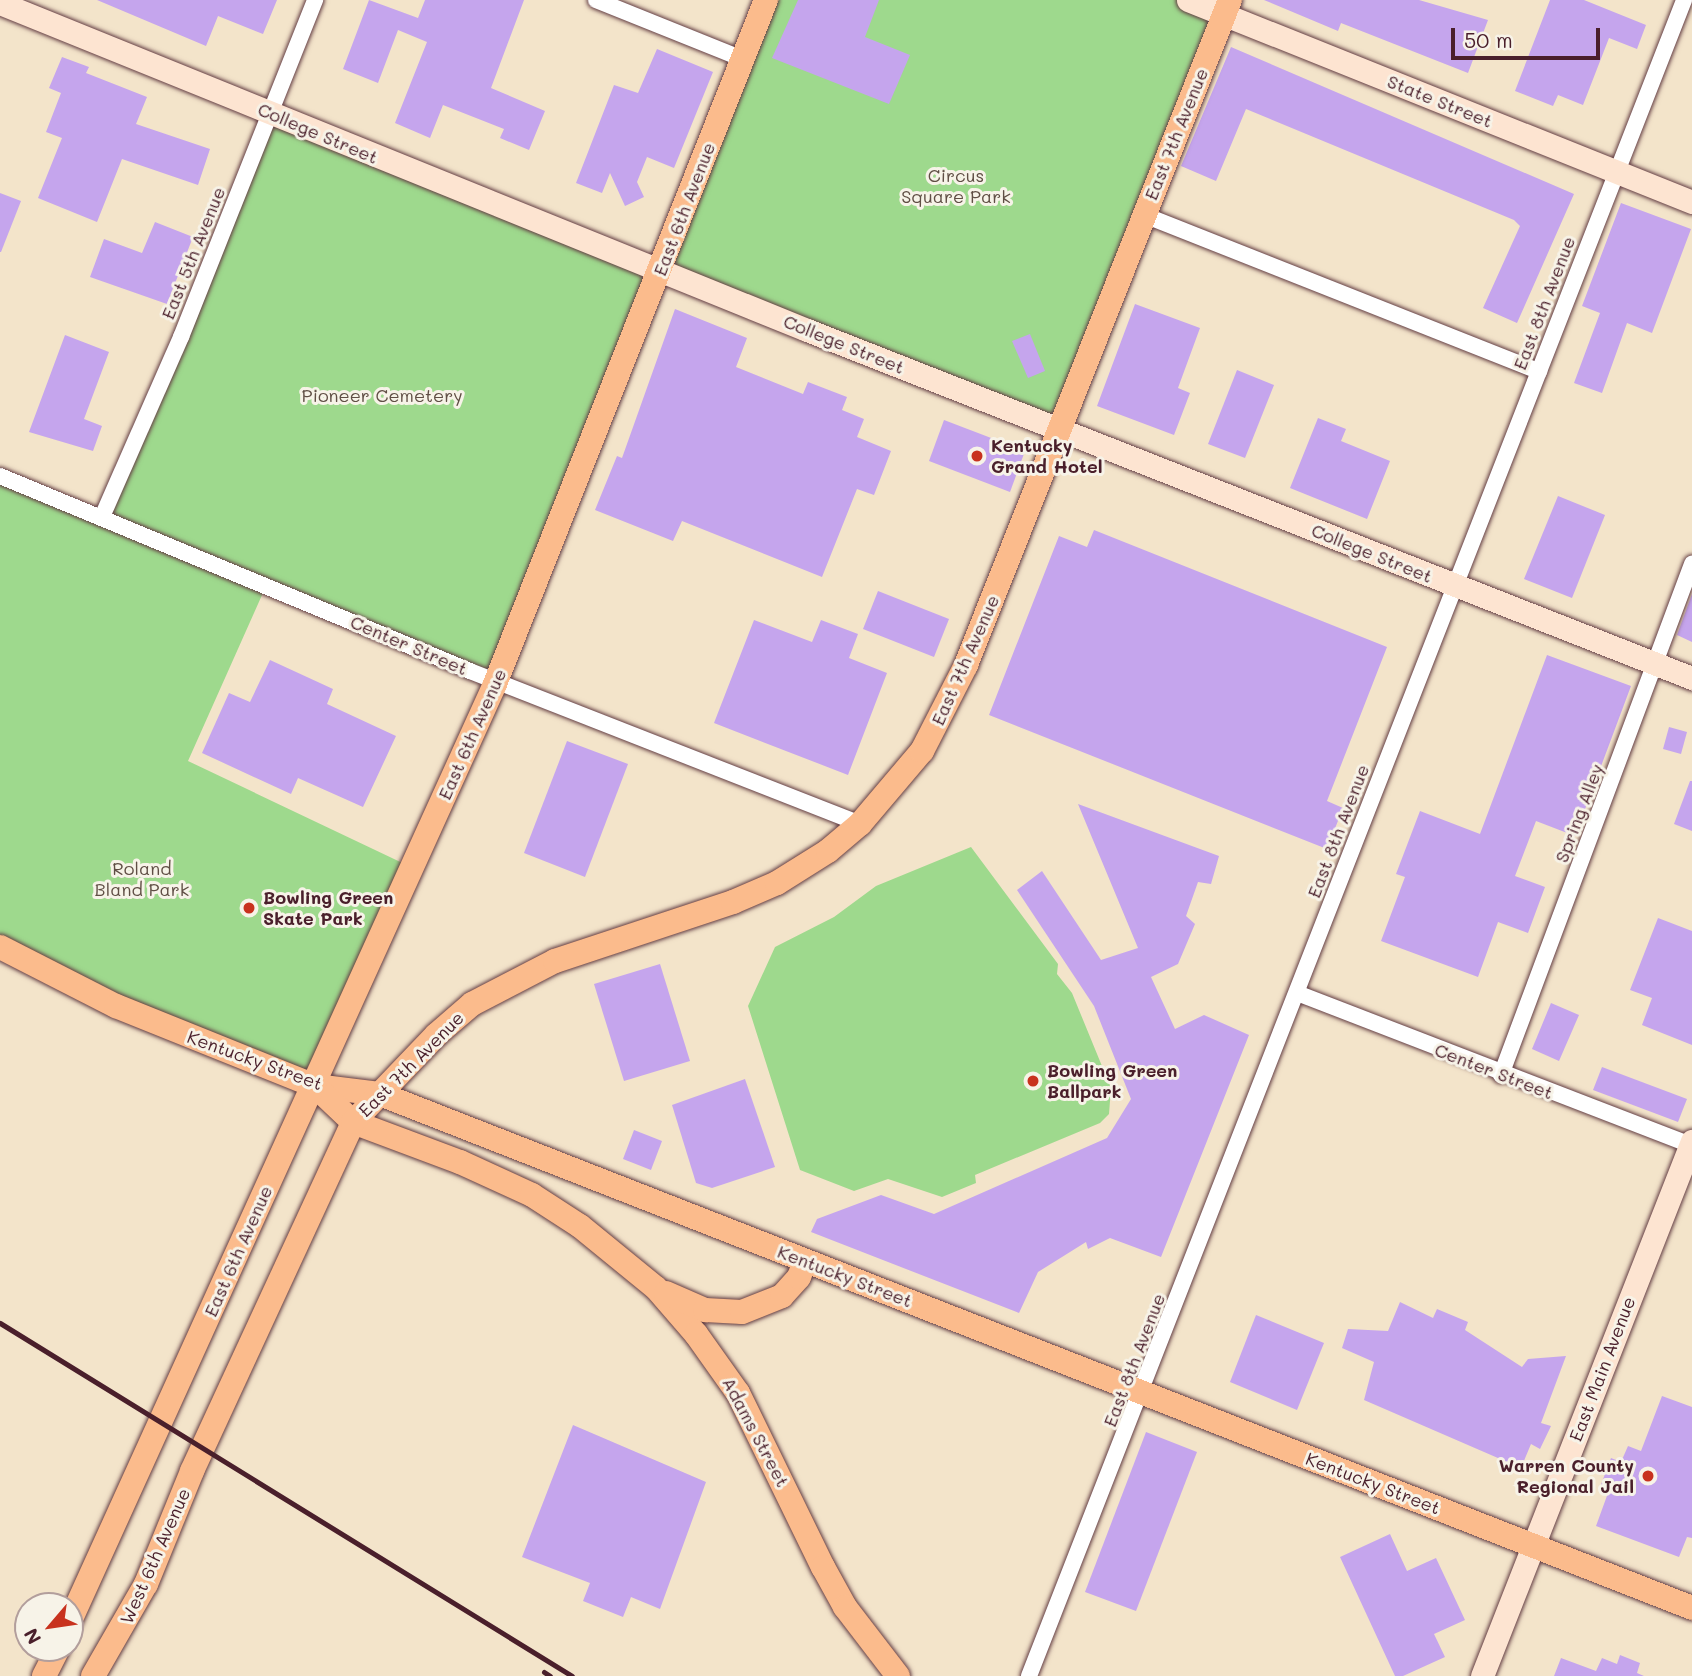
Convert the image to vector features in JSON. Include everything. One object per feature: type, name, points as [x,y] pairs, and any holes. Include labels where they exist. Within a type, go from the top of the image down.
[{"type":"main road","name":"East 6th Avenue","points":[[83,1592],[315,1086],[496,681],[766,0]]},
{"type":"main road","name":"East 7th Avenue","points":[[353,1122],[436,1035],[471,1004],[509,981],[777,883],[828,851],[860,824],[903,778],[944,715],[1061,428],[1227,7]]},
{"type":"main road","name":"Kentucky Street","points":[[0,947],[116,1006],[315,1086],[380,1094],[1692,1608]]},
{"type":"main road","name":"Adams Street","points":[[315,1086],[353,1122],[460,1162],[531,1195],[580,1226],[656,1288],[696,1334],[738,1393],[845,1607],[898,1676]]},
{"type":"main road","name":"West 6th Avenue","points":[[93,1676],[135,1608],[192,1471],[353,1122]]},
{"type":"main road","points":[[656,1288],[705,1310],[742,1312],[788,1290],[805,1261]]},
{"type":"street","name":"East 5th Avenue","points":[[102,517],[181,337],[315,0]]},
{"type":"street","points":[[596,0],[743,59]]},
{"type":"street","name":"State Street","points":[[1188,0],[1227,7],[1692,202]]},
{"type":"street","name":"East 8th Avenue","points":[[1029,1676],[1684,0]]},
{"type":"street","name":"College Street","points":[[0,3],[660,270],[1692,678]]},
{"type":"street","points":[[1144,215],[1539,371]]},
{"type":"street","name":"Center Street","points":[[0,476],[496,681],[860,824]]},
{"type":"street","name":"Spring Alley","points":[[1501,1075],[1692,564]]},
{"type":"street","name":"Center Street","points":[[1297,992],[1501,1075],[1691,1144]]},
{"type":"street","name":"East Main Avenue","points":[[1482,1676],[1691,1144]]},
{"type":"green space","name":"Circus Square Park","points":[[767,0],[1188,0],[1224,15],[1061,428],[660,270]]},
{"type":"green space","points":[[270,112],[660,270],[495,684],[266,586],[188,761],[413,868],[315,1086],[0,945],[0,477],[107,520]]},
{"type":"green space","points":[[971,847],[1058,964],[1057,974],[1072,993],[1111,1088],[1109,1114],[1100,1123],[975,1175],[976,1183],[942,1197],[888,1179],[854,1191],[800,1170],[748,1006],[775,947],[834,917],[876,886]]},
{"type":"building","points":[[97,0],[277,0],[263,34],[218,16],[206,46]]},
{"type":"building","points":[[369,0],[418,18],[425,0],[524,0],[491,88],[545,111],[529,150],[500,138],[504,129],[443,105],[430,138],[395,123],[427,42],[398,30],[378,83],[343,69]]},
{"type":"building","points":[[798,0],[879,0],[865,37],[910,55],[889,104],[772,58]]},
{"type":"building","points":[[1264,0],[1419,0],[1488,20],[1468,73],[1341,23],[1338,31]]},
{"type":"building","points":[[1550,0],[1584,0],[1646,25],[1637,49],[1609,38],[1583,105],[1558,95],[1553,106],[1515,91]]},
{"type":"building","points":[[1231,47],[1574,194],[1517,323],[1483,308],[1520,226],[1514,220],[1246,109],[1216,181],[1181,166]]},
{"type":"building","points":[[657,49],[713,72],[674,168],[647,157],[637,182],[644,197],[625,206],[610,173],[602,193],[576,183],[614,85],[638,93]]},
{"type":"building","points":[[62,57],[89,67],[86,73],[147,97],[136,124],[210,149],[198,185],[122,159],[97,222],[38,198],[62,138],[46,132],[61,93],[49,88]]},
{"type":"building","points":[[0,193],[21,201],[1,252],[0,252]]},
{"type":"building","points":[[1621,203],[1691,229],[1652,333],[1627,323],[1602,393],[1574,383],[1600,313],[1582,306]]},
{"type":"building","points":[[155,222],[193,237],[167,304],[90,277],[104,239],[142,253]]},
{"type":"building","points":[[1135,304],[1200,328],[1178,388],[1190,393],[1174,435],[1097,406]]},
{"type":"building","points":[[675,309],[747,338],[736,367],[803,394],[808,382],[847,397],[842,410],[864,419],[857,437],[891,451],[874,495],[857,489],[822,577],[682,521],[673,541],[595,510],[617,456],[622,458]]},
{"type":"building","points":[[1030,334],[1045,371],[1028,378],[1012,341]]},
{"type":"building","points":[[65,335],[109,352],[84,419],[102,426],[93,451],[29,432]]},
{"type":"building","points":[[1237,370],[1274,385],[1245,458],[1208,444]]},
{"type":"building","points":[[1318,418],[1346,429],[1341,441],[1390,461],[1367,519],[1290,488]]},
{"type":"building","name":"Kentucky Grand Hotel","points":[[944,420],[1025,451],[1010,492],[929,461]]},
{"type":"building","points":[[1558,496],[1605,515],[1572,598],[1524,579]]},
{"type":"building","points":[[1094,530],[1387,647],[1327,801],[1343,808],[1327,849],[989,715],[1059,536],[1087,547]]},
{"type":"building","points":[[878,591],[949,619],[934,657],[863,629]]},
{"type":"building","points":[[1692,594],[1692,642],[1677,635]]},
{"type":"building","points":[[754,620],[812,642],[821,620],[858,634],[849,658],[887,673],[848,775],[714,723]]},
{"type":"building","points":[[1547,655],[1631,686],[1575,836],[1536,821],[1515,876],[1545,887],[1528,933],[1498,922],[1478,977],[1381,941],[1405,877],[1396,874],[1420,811],[1480,834]]},
{"type":"building","points":[[270,660],[333,689],[327,704],[396,736],[363,807],[298,778],[291,794],[202,753],[229,693],[250,702]]},
{"type":"building","points":[[1669,727],[1687,732],[1681,754],[1663,749]]},
{"type":"building","points":[[567,741],[628,764],[585,877],[524,853]]},
{"type":"building","points":[[1692,781],[1692,831],[1674,824]]},
{"type":"building","points":[[1078,804],[1219,856],[1211,884],[1198,882],[1186,916],[1195,924],[1178,964],[1151,977],[1175,1029],[1204,1015],[1249,1035],[1161,1257],[1110,1238],[1088,1249],[1086,1242],[1038,1272],[1019,1313],[811,1232],[817,1219],[881,1195],[934,1214],[1107,1138],[1131,1099],[1094,1006],[1017,890],[1042,871],[1101,960],[1138,948]]},
{"type":"building","points":[[1658,918],[1692,931],[1692,1045],[1642,1025],[1652,998],[1630,990]]},
{"type":"building","points":[[660,964],[690,1061],[624,1081],[594,984]]},
{"type":"building","points":[[1551,1003],[1579,1015],[1559,1061],[1532,1049]]},
{"type":"building","points":[[1602,1067],[1687,1099],[1678,1122],[1593,1090]]},
{"type":"building","points":[[745,1079],[775,1167],[712,1188],[696,1183],[672,1105]]},
{"type":"building","points":[[634,1130],[662,1141],[651,1170],[623,1159]]},
{"type":"building","points":[[1400,1302],[1433,1318],[1437,1309],[1468,1322],[1465,1330],[1522,1367],[1528,1359],[1566,1356],[1541,1423],[1551,1426],[1540,1449],[1531,1444],[1521,1468],[1364,1400],[1374,1362],[1342,1348],[1348,1329],[1388,1331]]},
{"type":"building","points":[[1256,1315],[1324,1343],[1297,1410],[1230,1382]]},
{"type":"building","name":"Warren County Regional Jail","points":[[1662,1396],[1692,1407],[1692,1538],[1687,1537],[1679,1557],[1596,1526],[1608,1493],[1599,1490],[1611,1458],[1621,1462],[1628,1446],[1641,1451]]},
{"type":"building","points":[[573,1425],[706,1482],[660,1609],[631,1597],[623,1617],[583,1601],[590,1583],[522,1557]]},
{"type":"building","points":[[1146,1432],[1197,1452],[1136,1611],[1085,1592]]},
{"type":"building","points":[[1390,1534],[1407,1571],[1436,1558],[1465,1620],[1434,1634],[1445,1657],[1403,1676],[1395,1676],[1340,1557]]},
{"type":"building","points":[[1620,1655],[1640,1663],[1637,1673],[1644,1676],[1554,1676],[1561,1658],[1596,1671],[1602,1658],[1617,1664]]},
{"type":"railway","points":[[0,1323],[572,1676]]},
{"type":"railway","points":[[544,1672],[550,1676]]},
{"type":"place","name":"Kentucky Grand Hotel","points":[[977,456]]},
{"type":"place","name":"Bowling Green Skate Park","points":[[249,908]]},
{"type":"place","name":"Bowling Green Ballpark","points":[[1033,1081]]},
{"type":"place","name":"Warren County Regional Jail","points":[[1648,1476]]},
{"type":"park label","name":"Pioneer Cemetery","points":[[382,395]]},
{"type":"park label","name":"Roland Bland Park","points":[[142,879]]}]
